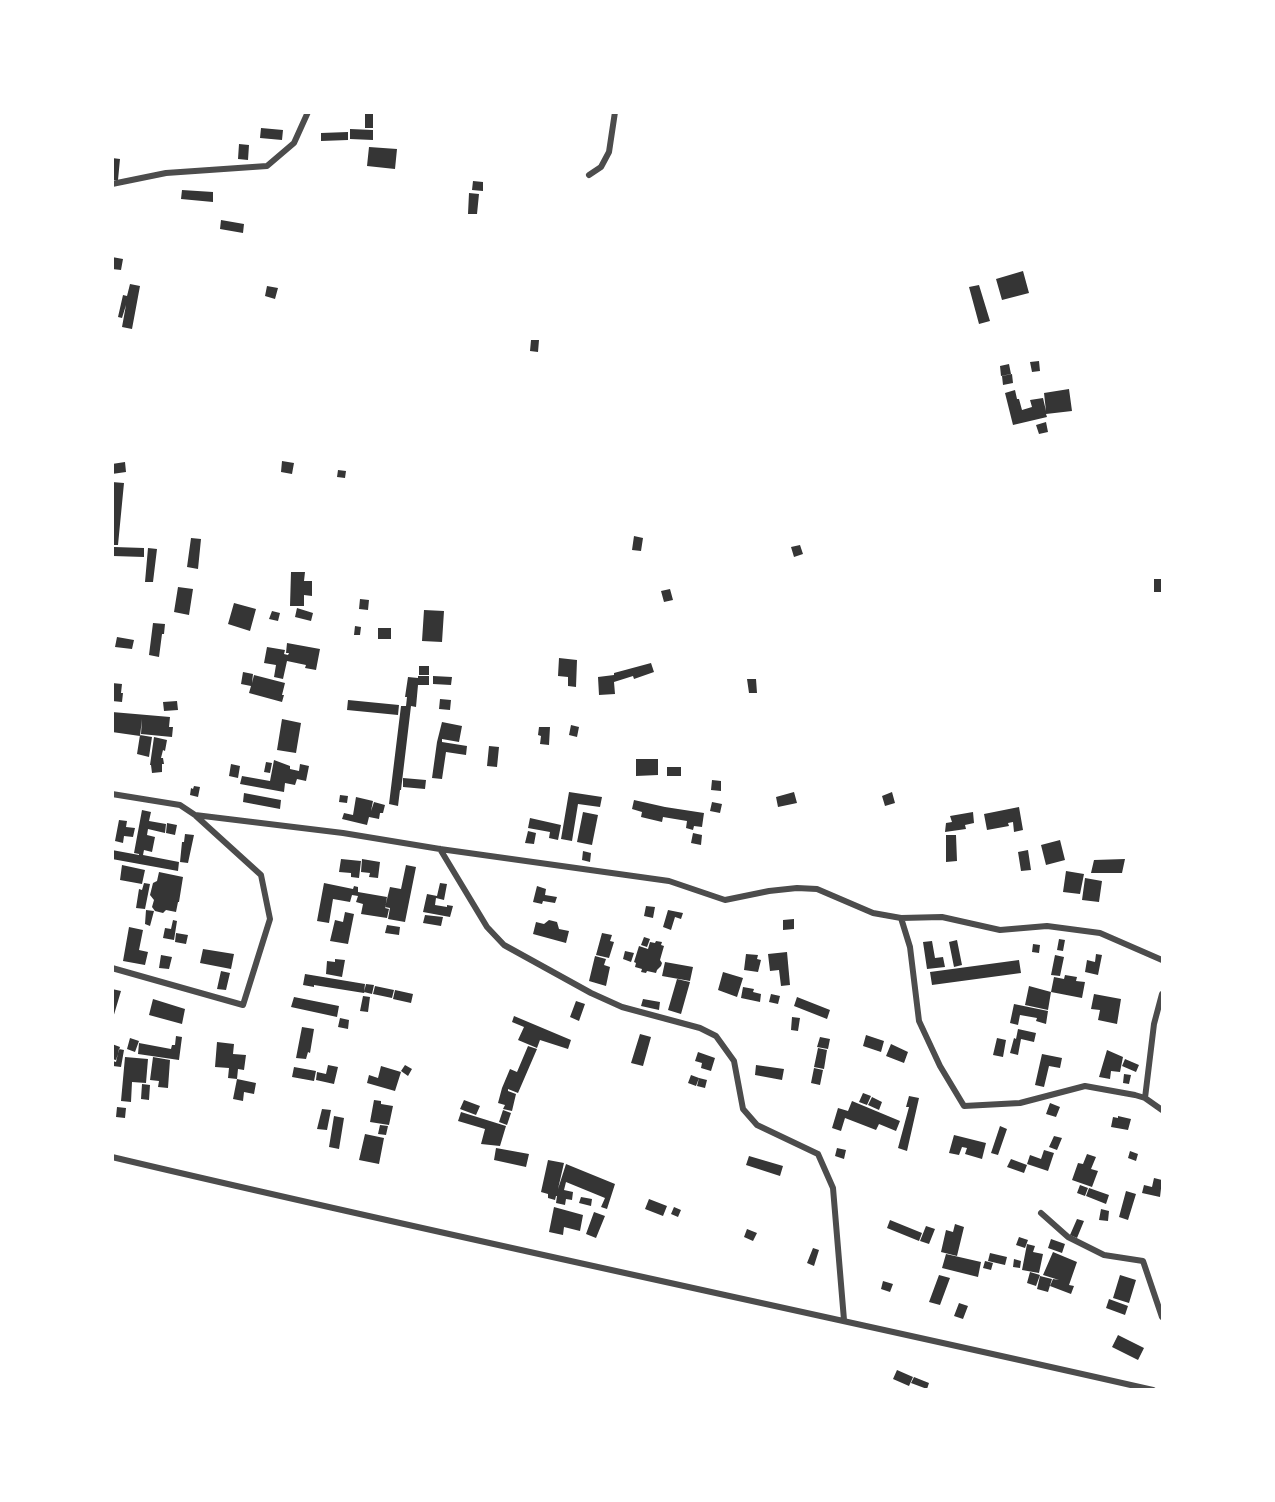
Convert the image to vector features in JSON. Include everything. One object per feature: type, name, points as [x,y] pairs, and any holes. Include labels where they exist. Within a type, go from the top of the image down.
[{"type":"street","points":[[112,184],[166,173],[267,166],[294,143],[308,112]]},
{"type":"street","points":[[589,175],[601,167],[609,152],[615,112]]},
{"type":"street","points":[[112,795],[180,805],[195,815],[261,875],[270,919],[243,1005],[112,968]]},
{"type":"street","points":[[195,815],[343,833],[669,881],[725,900],[769,891],[797,888],[816,889],[873,913],[902,918],[942,917],[1000,930],[1047,926],[1100,933],[1162,960]]},
{"type":"street","points":[[440,849],[488,927],[504,945],[591,993],[622,1007],[700,1028],[716,1036],[734,1060],[743,1109],[757,1125],[818,1154],[833,1188],[844,1320]]},
{"type":"street","points":[[902,918],[910,947],[919,1021],[940,1066],[964,1106],[1020,1103],[1085,1086],[1146,1098],[1162,1110]]},
{"type":"street","points":[[1146,1098],[1154,1024],[1162,994]]},
{"type":"street","points":[[112,1157],[301,1202],[1153,1389]]},
{"type":"street","points":[[1041,1213],[1068,1237],[1104,1255],[1143,1261],[1162,1317]]},
{"type":"building","points":[[365,112],[373,112],[373,128],[365,128]]},
{"type":"building","points":[[261,128],[283,130],[282,140],[260,138]]},
{"type":"building","points":[[350,129],[373,130],[373,140],[350,139]]},
{"type":"building","points":[[348,132],[348,140],[321,141],[321,133]]},
{"type":"building","points":[[239,144],[249,145],[248,160],[238,159]]},
{"type":"building","points":[[369,147],[397,149],[395,169],[367,166]]},
{"type":"building","points":[[112,158],[120,159],[118,180],[112,180]]},
{"type":"building","points":[[473,181],[483,182],[483,191],[472,190]]},
{"type":"building","points":[[182,190],[213,192],[213,202],[181,199]]},
{"type":"building","points":[[469,193],[479,194],[477,214],[468,214]]},
{"type":"building","points":[[221,220],[244,224],[243,233],[220,229]]},
{"type":"building","points":[[112,257],[123,259],[121,270],[112,269]]},
{"type":"building","points":[[1023,271],[1029,293],[1002,300],[996,279]]},
{"type":"building","points":[[130,284],[140,286],[132,329],[122,327],[126,305],[122,318],[118,317],[123,295],[127,296]]},
{"type":"building","points":[[979,285],[990,321],[979,324],[969,287]]},
{"type":"building","points":[[267,286],[278,288],[275,299],[265,296]]},
{"type":"building","points":[[531,340],[539,340],[538,352],[530,351]]},
{"type":"building","points":[[1039,361],[1040,371],[1032,372],[1030,362]]},
{"type":"building","points":[[1009,364],[1011,374],[1001,376],[1000,366]]},
{"type":"building","points":[[1012,374],[1013,383],[1003,385],[1002,376]]},
{"type":"building","points":[[1069,389],[1072,411],[1046,414],[1047,417],[1013,425],[1005,393],[1015,390],[1022,410],[1032,407],[1030,400],[1043,398],[1046,411],[1044,393]]},
{"type":"building","points":[[1046,422],[1048,432],[1039,434],[1036,425]]},
{"type":"building","points":[[282,461],[294,463],[292,474],[281,472]]},
{"type":"building","points":[[125,462],[126,472],[112,474],[112,464]]},
{"type":"building","points":[[338,470],[346,471],[345,478],[337,477]]},
{"type":"building","points":[[112,482],[124,483],[118,545],[112,545]]},
{"type":"building","points":[[634,536],[643,538],[641,551],[632,550]]},
{"type":"building","points":[[191,538],[201,539],[198,569],[187,567]]},
{"type":"building","points":[[800,545],[803,554],[794,557],[791,547]]},
{"type":"building","points":[[114,547],[144,548],[144,557],[113,556]]},
{"type":"building","points":[[148,548],[157,549],[153,582],[145,582]]},
{"type":"building","points":[[291,572],[305,572],[304,581],[312,581],[312,596],[304,595],[304,606],[290,606]]},
{"type":"building","points":[[1154,579],[1161,579],[1161,592],[1154,592]]},
{"type":"building","points":[[178,587],[193,589],[189,615],[174,612]]},
{"type":"building","points":[[670,589],[673,600],[664,602],[661,591]]},
{"type":"building","points":[[360,599],[369,600],[368,610],[359,609]]},
{"type":"building","points":[[234,603],[256,609],[250,631],[228,624]]},
{"type":"building","points":[[297,608],[313,613],[311,621],[295,617]]},
{"type":"building","points":[[424,610],[444,611],[442,642],[422,641]]},
{"type":"building","points":[[272,611],[280,613],[278,621],[269,619]]},
{"type":"building","points":[[153,623],[165,624],[159,657],[149,655]]},
{"type":"building","points":[[355,626],[361,627],[360,635],[354,635]]},
{"type":"building","points":[[378,628],[391,628],[391,639],[378,639]]},
{"type":"building","points":[[117,637],[134,640],[132,649],[115,647]]},
{"type":"building","points":[[287,643],[320,649],[316,670],[305,668],[306,665],[287,661],[283,679],[274,677],[276,665],[264,663],[267,647],[285,650],[284,654],[288,655],[289,653],[286,653]]},
{"type":"building","points":[[559,658],[577,660],[576,687],[568,686],[568,677],[558,676]]},
{"type":"building","points":[[651,663],[654,672],[634,679],[633,676],[614,682],[615,694],[599,695],[598,677],[614,675],[614,673]]},
{"type":"building","points":[[419,666],[429,666],[429,675],[419,675]]},
{"type":"building","points":[[243,672],[253,674],[252,683],[254,675],[285,683],[282,702],[249,693],[251,686],[241,684]]},
{"type":"building","points":[[418,676],[429,676],[429,685],[418,685],[416,707],[411,706],[398,806],[389,804],[401,706],[406,706],[408,677],[418,678]]},
{"type":"building","points":[[433,676],[452,677],[451,685],[433,684]]},
{"type":"building","points":[[747,679],[756,679],[757,693],[749,693]]},
{"type":"building","points":[[112,683],[122,684],[122,702],[112,701]]},
{"type":"building","points":[[440,699],[451,700],[450,710],[439,709]]},
{"type":"building","points":[[348,700],[399,705],[398,715],[347,710]]},
{"type":"building","points":[[177,701],[178,710],[164,711],[163,702]]},
{"type":"building","points":[[112,712],[170,717],[169,727],[173,727],[172,737],[141,734],[142,719],[140,736],[112,732]]},
{"type":"building","points":[[282,719],[301,723],[296,753],[277,750]]},
{"type":"building","points":[[442,722],[462,726],[459,742],[442,739],[442,742],[467,746],[466,755],[446,752],[442,779],[432,778]]},
{"type":"building","points":[[571,725],[579,727],[577,737],[569,735]]},
{"type":"building","points":[[539,727],[550,727],[549,745],[540,744]]},
{"type":"building","points":[[140,735],[152,737],[149,757],[137,754]]},
{"type":"building","points":[[154,737],[167,740],[161,758],[164,764],[162,764],[162,772],[152,773],[150,765]]},
{"type":"building","points":[[489,746],[499,747],[497,767],[487,766]]},
{"type":"building","points":[[636,759],[658,759],[658,775],[636,776]]},
{"type":"building","points":[[274,760],[299,771],[300,764],[309,766],[306,781],[297,779],[295,785],[285,783],[284,792],[240,784],[242,776],[270,781]]},
{"type":"building","points":[[266,762],[272,763],[270,773],[264,772]]},
{"type":"building","points":[[231,764],[240,766],[238,778],[229,776]]},
{"type":"building","points":[[667,767],[681,767],[681,776],[667,776]]},
{"type":"building","points":[[403,778],[426,780],[425,789],[403,787]]},
{"type":"building","points":[[712,780],[721,781],[721,791],[711,790]]},
{"type":"building","points":[[194,786],[200,787],[198,797],[190,795],[191,788],[193,789]]},
{"type":"building","points":[[569,792],[602,797],[600,807],[578,804],[572,841],[561,839]]},
{"type":"building","points":[[794,792],[797,803],[778,807],[776,797]]},
{"type":"building","points":[[892,792],[895,803],[885,806],[882,796]]},
{"type":"building","points":[[244,793],[281,800],[280,809],[243,802]]},
{"type":"building","points":[[340,795],[348,796],[347,803],[339,802]]},
{"type":"building","points":[[356,797],[373,801],[371,811],[374,802],[385,805],[379,819],[369,817],[367,825],[342,819],[344,813],[353,815]]},
{"type":"building","points":[[634,800],[704,813],[702,827],[694,826],[693,830],[686,828],[687,821],[663,817],[662,822],[641,817],[642,812],[632,809]]},
{"type":"building","points":[[712,802],[722,804],[720,813],[710,811]]},
{"type":"building","points":[[1019,807],[1023,830],[1014,832],[1013,822],[1008,823],[1009,826],[987,830],[984,814]]},
{"type":"building","points":[[142,810],[151,812],[149,821],[166,824],[165,833],[148,829],[147,835],[155,837],[152,852],[144,850],[143,855],[179,862],[178,871],[112,859],[112,850],[139,855],[134,853]]},
{"type":"building","points":[[583,812],[598,815],[592,845],[577,842]]},
{"type":"building","points":[[973,812],[974,823],[965,825],[966,829],[945,832],[946,823],[952,822],[950,816]]},
{"type":"building","points":[[530,818],[561,825],[558,840],[549,838],[550,832],[528,828]]},
{"type":"building","points":[[119,820],[127,821],[126,827],[135,828],[133,837],[124,836],[123,843],[115,841]]},
{"type":"building","points":[[167,823],[177,825],[175,835],[166,833]]},
{"type":"building","points":[[528,831],[536,833],[534,844],[525,843]]},
{"type":"building","points":[[693,833],[702,835],[701,845],[691,843]]},
{"type":"building","points":[[185,834],[194,835],[188,863],[180,862]]},
{"type":"building","points":[[946,835],[956,835],[957,861],[946,862]]},
{"type":"building","points":[[1060,840],[1065,860],[1046,865],[1041,845]]},
{"type":"building","points":[[1028,850],[1031,870],[1021,871],[1018,852]]},
{"type":"building","points":[[583,851],[591,853],[590,862],[582,860]]},
{"type":"building","points":[[341,859],[361,861],[359,878],[351,877],[351,873],[339,872]]},
{"type":"building","points":[[362,859],[380,862],[378,878],[369,877],[370,873],[361,872]]},
{"type":"building","points":[[1125,859],[1122,873],[1091,873],[1094,860]]},
{"type":"building","points":[[122,865],[145,870],[142,884],[120,880]]},
{"type":"building","points":[[406,865],[416,867],[405,922],[388,919],[390,908],[385,907],[390,887],[401,889]]},
{"type":"building","points":[[1066,871],[1084,874],[1080,894],[1063,892]]},
{"type":"building","points":[[159,872],[183,877],[176,912],[166,910],[163,913],[155,911],[152,907],[154,900],[150,895]]},
{"type":"building","points":[[1085,878],[1102,881],[1099,902],[1082,900]]},
{"type":"building","points":[[144,883],[150,884],[145,909],[136,908],[139,889],[142,890]]},
{"type":"building","points":[[324,883],[353,889],[354,886],[358,887],[358,892],[387,897],[385,908],[389,909],[387,918],[361,914],[363,904],[356,902],[358,896],[352,895],[350,902],[333,899],[329,923],[317,921]]},
{"type":"building","points":[[440,883],[447,884],[444,900],[436,898],[435,905],[453,906],[450,917],[423,912],[427,894],[437,896]]},
{"type":"building","points":[[537,886],[546,889],[545,895],[557,897],[555,903],[533,902]]},
{"type":"building","points":[[646,906],[655,907],[653,918],[644,916]]},
{"type":"building","points":[[146,910],[154,911],[150,926],[145,924]]},
{"type":"building","points":[[668,910],[683,913],[681,919],[675,917],[671,930],[663,927]]},
{"type":"building","points":[[345,912],[354,914],[348,944],[330,941],[335,920],[343,922]]},
{"type":"building","points":[[425,915],[443,917],[441,926],[423,923]]},
{"type":"building","points":[[794,919],[794,929],[783,930],[783,920]]},
{"type":"building","points":[[173,920],[177,921],[174,940],[163,938],[165,928],[171,929]]},
{"type":"building","points":[[549,920],[557,922],[559,929],[569,931],[566,943],[533,934],[536,922],[544,924]]},
{"type":"building","points":[[387,925],[400,927],[399,935],[385,933]]},
{"type":"building","points":[[129,927],[143,930],[139,950],[148,952],[145,965],[123,961]]},
{"type":"building","points":[[176,933],[188,935],[186,944],[175,942]]},
{"type":"building","points":[[602,933],[612,935],[610,941],[614,942],[609,958],[596,955]]},
{"type":"building","points":[[644,937],[650,939],[647,947],[641,945]]},
{"type":"building","points":[[1059,939],[1065,940],[1063,951],[1057,950]]},
{"type":"building","points":[[957,940],[962,965],[954,967],[949,942]]},
{"type":"building","points":[[656,941],[662,942],[661,945],[664,946],[660,960],[661,966],[656,973],[641,972],[642,969],[635,967],[634,962],[639,946],[648,949],[650,942],[655,943]]},
{"type":"building","points":[[932,941],[935,958],[943,957],[945,967],[927,969],[923,942]]},
{"type":"building","points":[[1033,944],[1040,945],[1039,953],[1032,952]]},
{"type":"building","points":[[203,949],[234,954],[231,969],[200,963]]},
{"type":"building","points":[[625,951],[634,953],[631,962],[623,959]]},
{"type":"building","points":[[787,952],[790,985],[781,986],[779,970],[770,971],[768,954]]},
{"type":"building","points":[[746,954],[758,955],[757,959],[761,960],[758,972],[744,970]]},
{"type":"building","points":[[1096,954],[1102,955],[1098,975],[1085,972],[1087,960],[1095,962]]},
{"type":"building","points":[[161,955],[172,957],[169,969],[159,968]]},
{"type":"building","points":[[1055,955],[1064,957],[1060,976],[1051,975]]},
{"type":"building","points":[[595,956],[606,959],[604,965],[610,967],[606,986],[589,981]]},
{"type":"building","points":[[335,959],[345,960],[342,977],[326,974],[327,961],[335,962]]},
{"type":"building","points":[[1019,960],[1021,973],[932,985],[930,972]]},
{"type":"building","points":[[665,962],[693,967],[690,981],[662,976]]},
{"type":"building","points":[[221,971],[230,973],[226,990],[217,989]]},
{"type":"building","points":[[723,972],[743,978],[737,997],[718,990]]},
{"type":"building","points":[[305,974],[365,984],[364,993],[303,985]]},
{"type":"building","points":[[1065,975],[1077,977],[1076,981],[1085,982],[1082,998],[1051,992],[1054,977],[1064,979]]},
{"type":"building","points":[[677,979],[690,982],[681,1014],[668,1010]]},
{"type":"building","points":[[366,984],[374,985],[372,994],[364,992]]},
{"type":"building","points":[[375,986],[394,990],[392,998],[373,994]]},
{"type":"building","points":[[1029,986],[1051,992],[1048,1010],[1025,1005]]},
{"type":"building","points":[[743,987],[754,989],[753,992],[761,994],[760,1002],[741,998]]},
{"type":"building","points":[[112,989],[121,991],[113,1018],[112,1018]]},
{"type":"building","points":[[395,990],[413,994],[411,1003],[393,999]]},
{"type":"building","points":[[771,994],[780,996],[778,1004],[769,1002]]},
{"type":"building","points":[[1094,994],[1121,999],[1117,1024],[1098,1020],[1100,1010],[1091,1009]]},
{"type":"building","points":[[363,996],[370,997],[368,1012],[360,1011]]},
{"type":"building","points":[[294,997],[339,1006],[337,1017],[291,1007]]},
{"type":"building","points":[[797,997],[830,1010],[827,1019],[794,1006]]},
{"type":"building","points":[[153,999],[185,1009],[182,1024],[149,1015]]},
{"type":"building","points":[[643,999],[660,1002],[659,1010],[641,1006]]},
{"type":"building","points":[[576,1001],[585,1004],[579,1021],[570,1017]]},
{"type":"building","points":[[1014,1004],[1048,1011],[1046,1024],[1036,1021],[1037,1018],[1020,1015],[1018,1025],[1010,1023]]},
{"type":"building","points":[[514,1016],[571,1040],[568,1049],[540,1040],[537,1048],[518,1040],[524,1027],[512,1022]]},
{"type":"building","points":[[792,1017],[800,1018],[798,1031],[791,1030]]},
{"type":"building","points":[[340,1018],[349,1020],[348,1029],[338,1027]]},
{"type":"building","points":[[302,1027],[314,1029],[310,1053],[308,1052],[306,1059],[296,1058]]},
{"type":"building","points":[[1018,1029],[1036,1033],[1034,1042],[1021,1039],[1018,1055],[1010,1053]]},
{"type":"building","points":[[640,1034],[651,1037],[643,1066],[631,1063]]},
{"type":"building","points":[[866,1035],[884,1041],[881,1052],[863,1046]]},
{"type":"building","points":[[176,1036],[182,1037],[179,1060],[138,1054],[139,1043],[171,1049],[172,1045],[175,1045]]},
{"type":"building","points":[[820,1037],[830,1039],[828,1049],[817,1047]]},
{"type":"building","points":[[130,1038],[139,1041],[135,1052],[127,1049]]},
{"type":"building","points":[[997,1038],[1006,1040],[1003,1057],[993,1055]]},
{"type":"building","points":[[217,1042],[234,1044],[233,1054],[246,1055],[244,1070],[238,1069],[237,1079],[228,1078],[229,1068],[215,1067]]},
{"type":"building","points":[[112,1044],[120,1047],[116,1060],[112,1059]]},
{"type":"building","points":[[891,1044],[908,1052],[904,1063],[886,1056]]},
{"type":"building","points":[[528,1046],[537,1049],[518,1093],[508,1089],[516,1094],[512,1111],[503,1109],[505,1105],[498,1103],[502,1088],[510,1069],[517,1072]]},
{"type":"building","points":[[818,1048],[827,1050],[824,1069],[814,1067]]},
{"type":"building","points":[[119,1049],[124,1050],[121,1067],[113,1066]]},
{"type":"building","points":[[1107,1050],[1123,1057],[1120,1072],[1111,1071],[1110,1079],[1099,1077]]},
{"type":"building","points":[[698,1052],[715,1058],[711,1071],[701,1068],[702,1063],[695,1061]]},
{"type":"building","points":[[1042,1054],[1062,1058],[1060,1068],[1049,1066],[1044,1087],[1035,1085]]},
{"type":"building","points":[[125,1057],[148,1059],[146,1083],[132,1082],[131,1102],[121,1101]]},
{"type":"building","points":[[153,1057],[170,1060],[168,1088],[158,1087],[159,1081],[150,1080]]},
{"type":"building","points":[[1125,1059],[1139,1065],[1136,1072],[1122,1066]]},
{"type":"building","points":[[328,1065],[338,1067],[334,1084],[316,1080],[317,1072],[326,1074]]},
{"type":"building","points":[[405,1065],[412,1069],[408,1076],[401,1071]]},
{"type":"building","points":[[756,1065],[784,1069],[782,1080],[755,1075]]},
{"type":"building","points":[[381,1066],[401,1072],[395,1091],[367,1083],[369,1075],[378,1078]]},
{"type":"building","points":[[294,1067],[316,1071],[314,1081],[292,1077]]},
{"type":"building","points":[[814,1068],[823,1070],[820,1085],[811,1083]]},
{"type":"building","points":[[1124,1074],[1131,1075],[1129,1084],[1123,1083]]},
{"type":"building","points":[[691,1075],[699,1078],[696,1086],[688,1083]]},
{"type":"building","points":[[699,1078],[707,1080],[705,1088],[697,1086]]},
{"type":"building","points":[[237,1079],[256,1083],[254,1094],[244,1092],[243,1101],[233,1099]]},
{"type":"building","points":[[142,1084],[150,1085],[149,1100],[141,1099]]},
{"type":"building","points":[[863,1093],[871,1096],[867,1105],[859,1102]]},
{"type":"building","points":[[909,1096],[919,1098],[907,1151],[898,1148],[909,1107],[906,1107]]},
{"type":"building","points":[[872,1097],[882,1102],[879,1110],[868,1105]]},
{"type":"building","points":[[374,1100],[393,1106],[389,1125],[370,1122]]},
{"type":"building","points":[[464,1100],[480,1106],[476,1115],[460,1109]]},
{"type":"building","points":[[852,1101],[900,1121],[896,1131],[879,1124],[876,1130],[845,1118],[841,1131],[832,1128],[838,1108],[848,1111]]},
{"type":"building","points":[[1050,1103],[1060,1107],[1056,1117],[1046,1114]]},
{"type":"building","points":[[117,1107],[126,1108],[125,1118],[116,1117]]},
{"type":"building","points":[[322,1109],[331,1110],[327,1130],[317,1129]]},
{"type":"building","points":[[503,1110],[511,1113],[507,1125],[499,1122]]},
{"type":"building","points":[[461,1112],[506,1126],[500,1146],[481,1144],[485,1129],[458,1121]]},
{"type":"building","points":[[334,1116],[344,1118],[339,1149],[329,1147]]},
{"type":"building","points":[[1118,1116],[1131,1119],[1128,1130],[1111,1127],[1113,1117],[1118,1118]]},
{"type":"building","points":[[380,1125],[388,1126],[386,1135],[378,1134]]},
{"type":"building","points":[[1000,1126],[1007,1129],[998,1155],[991,1153]]},
{"type":"building","points":[[365,1134],[384,1138],[379,1164],[359,1160]]},
{"type":"building","points":[[954,1135],[986,1143],[982,1159],[965,1154],[967,1148],[962,1147],[959,1155],[949,1153]]},
{"type":"building","points":[[1054,1136],[1062,1138],[1057,1150],[1049,1147]]},
{"type":"building","points":[[496,1148],[529,1154],[526,1167],[494,1160]]},
{"type":"building","points":[[837,1148],[846,1150],[844,1159],[835,1156]]},
{"type":"building","points":[[1044,1150],[1054,1153],[1048,1171],[1027,1164],[1030,1155],[1041,1159]]},
{"type":"building","points":[[1130,1151],[1138,1154],[1136,1161],[1128,1158]]},
{"type":"building","points":[[1087,1154],[1096,1157],[1091,1169],[1098,1171],[1092,1187],[1072,1180],[1078,1163],[1083,1164]]},
{"type":"building","points":[[749,1156],[783,1166],[780,1176],[746,1165]]},
{"type":"building","points":[[1011,1159],[1027,1165],[1024,1173],[1007,1167]]},
{"type":"building","points":[[548,1160],[564,1163],[558,1189],[566,1164],[615,1184],[607,1209],[601,1207],[605,1198],[566,1182],[564,1190],[573,1192],[572,1200],[566,1199],[565,1205],[556,1203],[557,1196],[555,1200],[548,1198],[548,1194],[541,1192]]},
{"type":"building","points":[[1154,1178],[1162,1180],[1160,1197],[1142,1193],[1144,1185],[1152,1187]]},
{"type":"building","points":[[1080,1185],[1088,1188],[1085,1196],[1077,1193]]},
{"type":"building","points":[[1089,1188],[1109,1195],[1106,1204],[1086,1196]]},
{"type":"building","points":[[1126,1191],[1136,1194],[1128,1220],[1119,1217]]},
{"type":"building","points":[[581,1197],[592,1199],[591,1206],[579,1203]]},
{"type":"building","points":[[649,1199],[667,1206],[663,1216],[645,1209]]},
{"type":"building","points":[[554,1207],[583,1215],[580,1231],[564,1227],[563,1235],[549,1232]]},
{"type":"building","points":[[674,1207],[681,1210],[678,1217],[671,1214]]},
{"type":"building","points":[[1101,1209],[1109,1211],[1108,1221],[1099,1220]]},
{"type":"building","points":[[594,1212],[605,1216],[596,1238],[586,1234]]},
{"type":"building","points":[[1077,1219],[1084,1221],[1077,1238],[1070,1235]]},
{"type":"building","points":[[890,1220],[922,1233],[919,1241],[887,1228]]},
{"type":"building","points":[[955,1224],[964,1227],[957,1256],[941,1252],[946,1230],[953,1232]]},
{"type":"building","points":[[926,1226],[935,1229],[929,1244],[920,1241]]},
{"type":"building","points":[[747,1229],[757,1233],[753,1241],[744,1237]]},
{"type":"building","points":[[1019,1237],[1028,1240],[1025,1248],[1016,1245]]},
{"type":"building","points":[[1051,1239],[1065,1244],[1062,1253],[1048,1248]]},
{"type":"building","points":[[1027,1244],[1035,1246],[1033,1252],[1043,1254],[1039,1273],[1022,1270]]},
{"type":"building","points":[[813,1248],[819,1250],[814,1266],[807,1263]]},
{"type":"building","points":[[1053,1252],[1077,1262],[1069,1285],[1074,1286],[1071,1294],[1050,1286],[1053,1279],[1059,1280],[1043,1275]]},
{"type":"building","points":[[990,1253],[1007,1257],[1005,1265],[988,1261]]},
{"type":"building","points":[[946,1254],[981,1262],[978,1277],[942,1268]]},
{"type":"building","points":[[1014,1259],[1021,1261],[1020,1268],[1013,1267]]},
{"type":"building","points":[[985,1261],[993,1263],[991,1270],[983,1268]]},
{"type":"building","points":[[1030,1272],[1040,1275],[1036,1286],[1027,1283]]},
{"type":"building","points":[[939,1275],[950,1278],[940,1305],[929,1302]]},
{"type":"building","points":[[1120,1275],[1136,1280],[1129,1303],[1113,1298]]},
{"type":"building","points":[[1040,1276],[1052,1279],[1048,1292],[1037,1289]]},
{"type":"building","points":[[883,1281],[893,1284],[890,1292],[881,1289]]},
{"type":"building","points":[[1109,1299],[1128,1306],[1125,1315],[1106,1308]]},
{"type":"building","points":[[959,1303],[968,1306],[963,1319],[954,1316]]},
{"type":"building","points":[[1118,1335],[1144,1348],[1138,1360],[1112,1347]]},
{"type":"building","points":[[897,1370],[913,1377],[909,1386],[893,1379]]},
{"type":"building","points":[[914,1377],[929,1383],[927,1389],[911,1383]]}]
